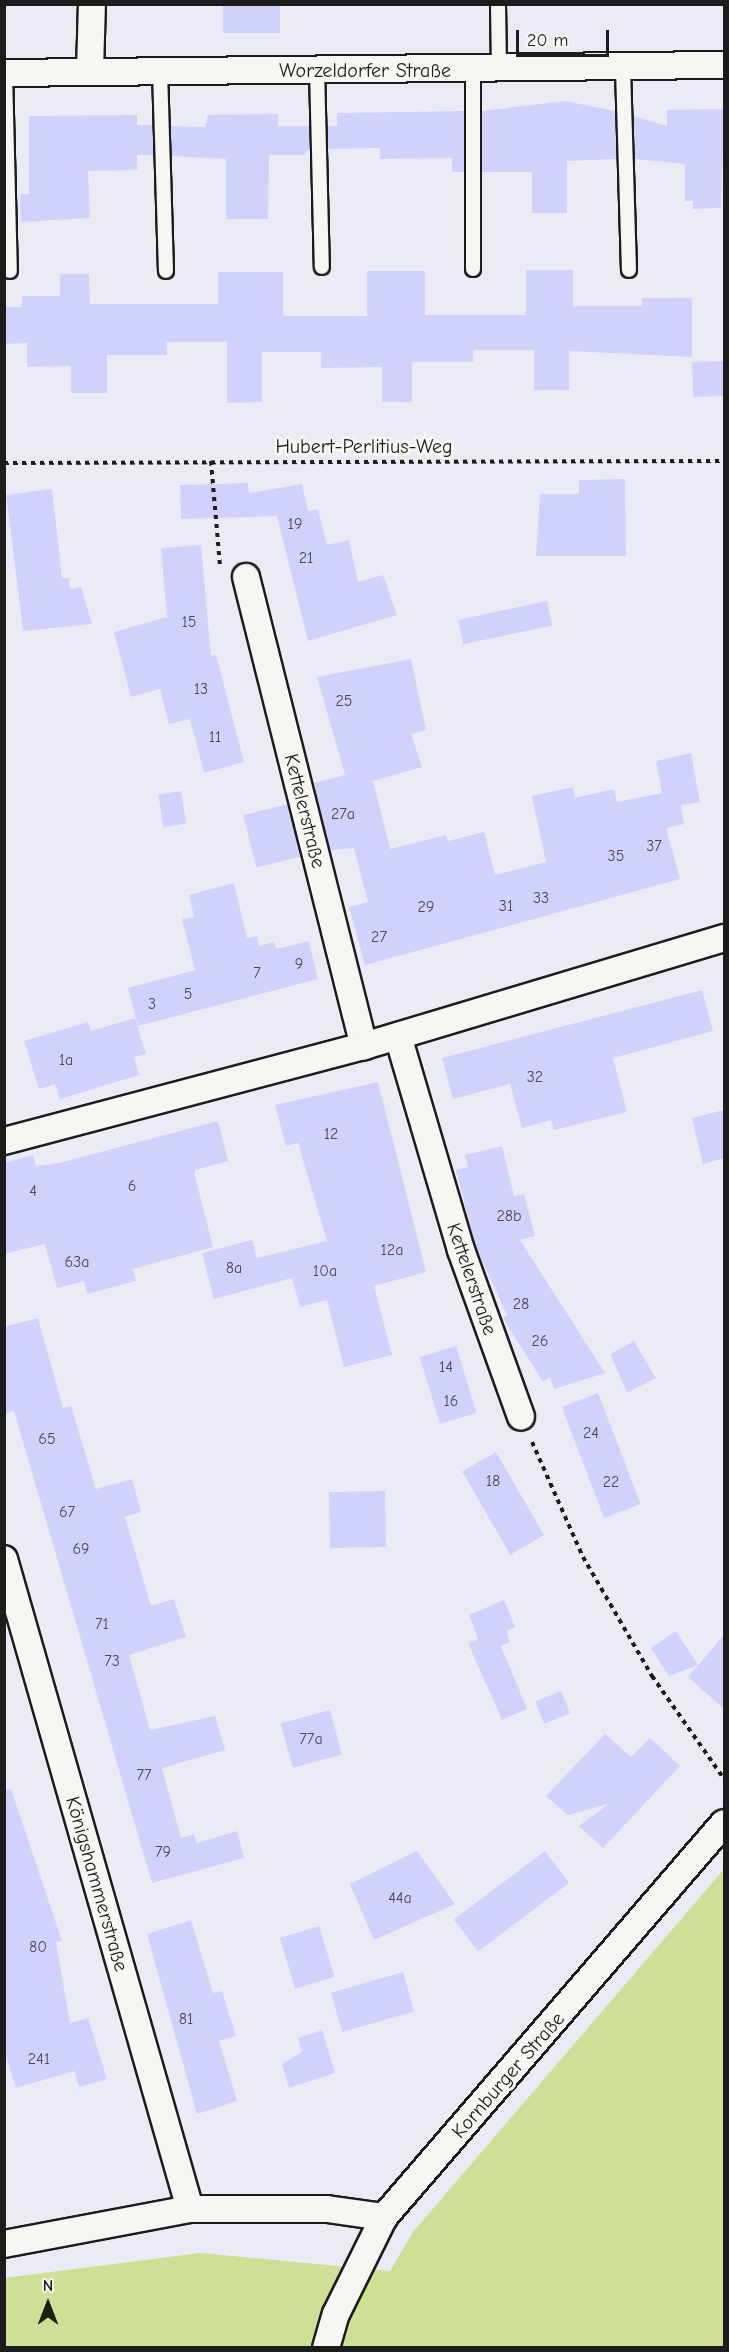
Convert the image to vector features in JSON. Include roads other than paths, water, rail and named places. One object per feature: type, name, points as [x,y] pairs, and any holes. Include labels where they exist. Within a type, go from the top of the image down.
[{"type":"street","points":[[90,70],[92,4]]},
{"type":"street","name":"Worzeldorfer Straße","points":[[4,73],[90,70],[623,69],[724,65]]},
{"type":"street","name":"Kettelerstraße","points":[[246,577],[364,1046]]},
{"type":"street","points":[[4,1141],[364,1046],[724,938]]},
{"type":"street","name":"Kettelerstraße","points":[[398,1036],[461,1250],[521,1417]]},
{"type":"street","name":"Königshammerstraße","points":[[4,1559],[189,2209]]},
{"type":"street","name":"Kornburger Straße","points":[[326,2348],[336,2314],[384,2217],[724,1823]]},
{"type":"street","points":[[4,2244],[189,2209],[327,2209],[384,2217]]},
{"type":"lane","points":[[498,4],[500,70]]},
{"type":"lane","points":[[316,69],[322,267]]},
{"type":"lane","points":[[623,69],[629,270]]},
{"type":"lane","points":[[160,70],[166,271]]},
{"type":"lane","points":[[473,70],[473,269]]},
{"type":"lane","points":[[4,73],[10,271]]}]
